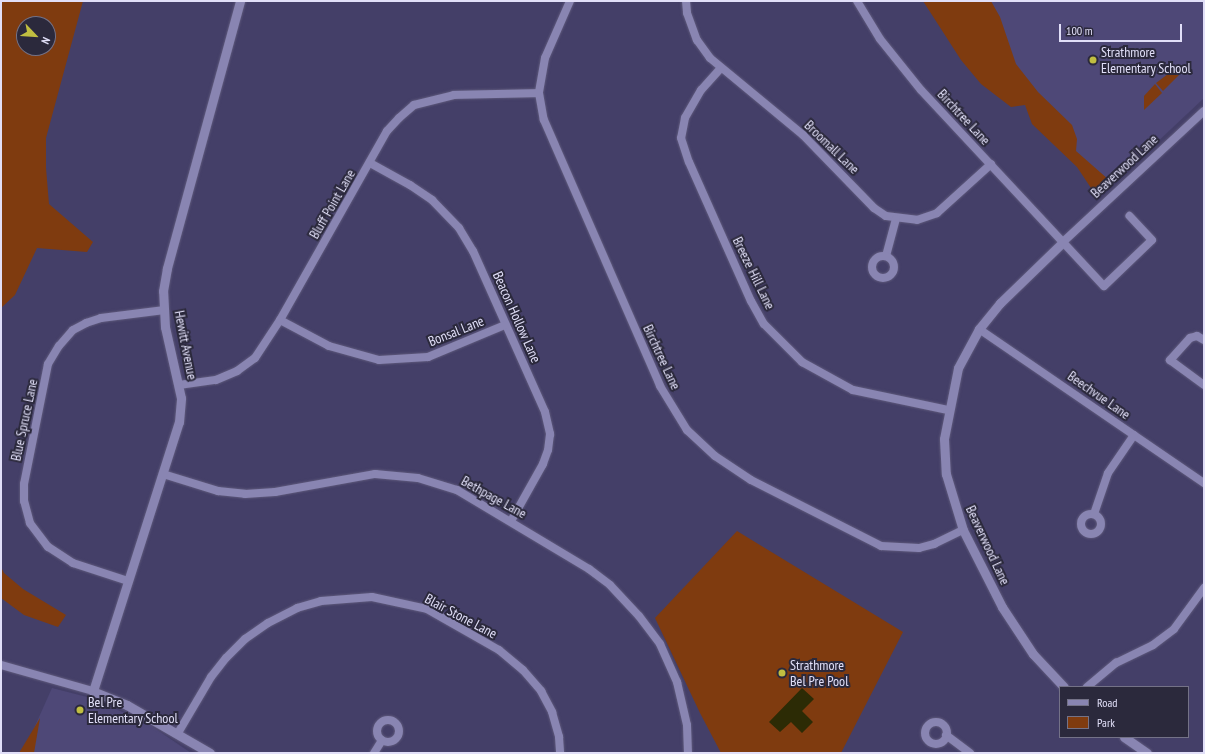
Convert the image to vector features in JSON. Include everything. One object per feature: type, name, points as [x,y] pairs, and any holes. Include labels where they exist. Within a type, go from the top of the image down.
[{"type":"street","name":"Hewitt Avenue","points":[[93,691],[179,422],[179,385],[165,327],[163,291],[167,268],[240,1]]},
{"type":"street","name":"Broomall Lane","points":[[686,1],[687,13],[697,40],[720,69],[803,135],[874,208],[896,219],[917,220],[937,213],[991,164]]},
{"type":"street","name":"Birchtree Lane","points":[[857,1],[880,39],[921,90],[1063,242]]},
{"type":"street","name":"Birchtree Lane","points":[[568,2],[545,58],[539,93],[553,144],[660,386],[687,430],[715,456],[750,480],[881,546],[919,548],[934,544],[963,530]]},
{"type":"street","name":"Breeze Hill Lane","points":[[720,69],[701,90],[685,118],[681,138],[689,162],[734,264],[764,324],[802,362],[853,390],[948,410]]},
{"type":"street","name":"Bluff Point Lane","points":[[179,385],[216,380],[237,371],[254,358],[280,320],[387,131],[414,105],[454,95],[539,93]]},
{"type":"street","name":"Beaverwood Lane","points":[[1063,686],[1033,654],[1002,607],[963,530],[946,474],[944,439],[948,410],[958,368],[979,329],[1000,303],[1063,242],[1204,111]]},
{"type":"street","name":"Beacon Hollow Lane","points":[[370,163],[410,185],[447,213],[473,251],[545,412],[550,434],[543,464],[511,521]]},
{"type":"street","points":[[1063,242],[1104,286],[1152,240],[1130,216]]},
{"type":"street","points":[[886,256],[896,219]]},
{"type":"street","name":"Blue Spruce Lane","points":[[128,580],[73,563],[48,547],[30,523],[24,501],[24,484],[48,364],[59,346],[73,330],[100,318],[164,310]]},
{"type":"street","name":"Bonsal Lane","points":[[280,320],[328,346],[379,360],[428,357],[505,324]]},
{"type":"street","name":"Beechvue Lane","points":[[979,329],[1204,483]]},
{"type":"street","points":[[1204,340],[1196,336],[1190,338],[1170,360],[1204,385]]},
{"type":"street","points":[[1094,514],[1108,473],[1134,435]]},
{"type":"street","name":"Bethpage Lane","points":[[163,474],[218,491],[245,494],[275,492],[330,480],[375,474],[406,476],[457,490],[589,569],[610,585],[639,616],[660,644],[677,682],[687,725],[688,753]]},
{"type":"street","points":[[1088,686],[1116,662],[1153,645],[1174,629],[1204,588]]},
{"type":"street","name":"Blair Stone Lane","points":[[178,733],[211,677],[226,658],[245,639],[268,623],[297,608],[321,600],[372,597],[427,609],[499,650],[523,670],[541,691],[552,712],[559,737],[560,753]]},
{"type":"street","points":[[1,665],[93,691],[127,704],[210,753]]},
{"type":"street","points":[[946,735],[970,753]]},
{"type":"street","points":[[1125,738],[1136,750],[1147,753]]},
{"type":"street","points":[[374,753],[382,740]]},
{"type":"shaded area","name":"Strathmore Elementary School","points":[[943,1],[1204,1],[1204,98],[1105,191],[947,22]]},
{"type":"shaded area","name":"Bel Pre Elementary School","points":[[52,688],[91,698],[147,723],[191,753],[23,753]]},
{"type":"shaded area","points":[[802,688],[814,699],[802,711],[813,722],[802,733],[791,722],[780,732],[769,722]]},
{"type":"green space","points":[[1,1],[83,1],[46,138],[46,168],[49,204],[93,242],[87,252],[37,248],[15,295],[1,308]]},
{"type":"green space","points":[[923,1],[991,1],[1000,17],[1016,64],[1038,92],[1072,125],[1077,139],[1076,151],[1109,180],[1093,191],[1077,167],[1032,124],[1025,105],[1011,107],[981,84],[961,60]]},
{"type":"green space","points":[[1168,74],[1179,75],[1163,91],[1156,83]]},
{"type":"green space","points":[[1155,84],[1162,93],[1144,110],[1144,96]]},
{"type":"green space","name":"Strathmore Bel Pre Pool","points":[[737,531],[903,632],[841,753],[721,753],[700,713],[655,618]]},
{"type":"green space","points":[[1,567],[4,573],[23,589],[66,615],[58,627],[24,615],[1,598]]},
{"type":"green space","points":[[40,718],[34,753],[19,753]]},
{"type":"place","name":"Strathmore Elementary School","points":[[1093,60]]},
{"type":"place","name":"Strathmore Bel Pre Pool","points":[[782,673]]},
{"type":"place","name":"Bel Pre Elementary School","points":[[80,710]]}]
